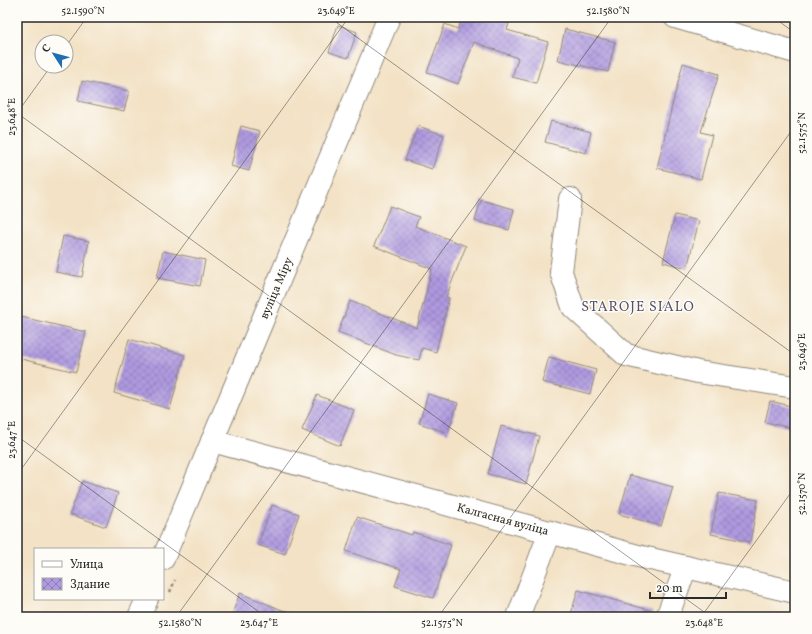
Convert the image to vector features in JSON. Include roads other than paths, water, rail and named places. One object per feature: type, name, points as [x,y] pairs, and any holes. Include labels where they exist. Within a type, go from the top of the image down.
[{"type":"street","name":"вуліца Міру","points":[[164,557],[389,17]]},
{"type":"street","points":[[675,17],[795,52]]},
{"type":"street","points":[[570,200],[561,272],[573,307],[626,355],[698,372],[795,387]]},
{"type":"street","name":"Калгасная вуліца","points":[[212,440],[642,557],[795,592]]},
{"type":"street","points":[[518,617],[550,532]]},
{"type":"street","points":[[667,617],[686,567]]},
{"type":"street","points":[[139,617],[146,600]]},
{"type":"district","name":"STAROJE SIALO","points":[[638,306]]}]
